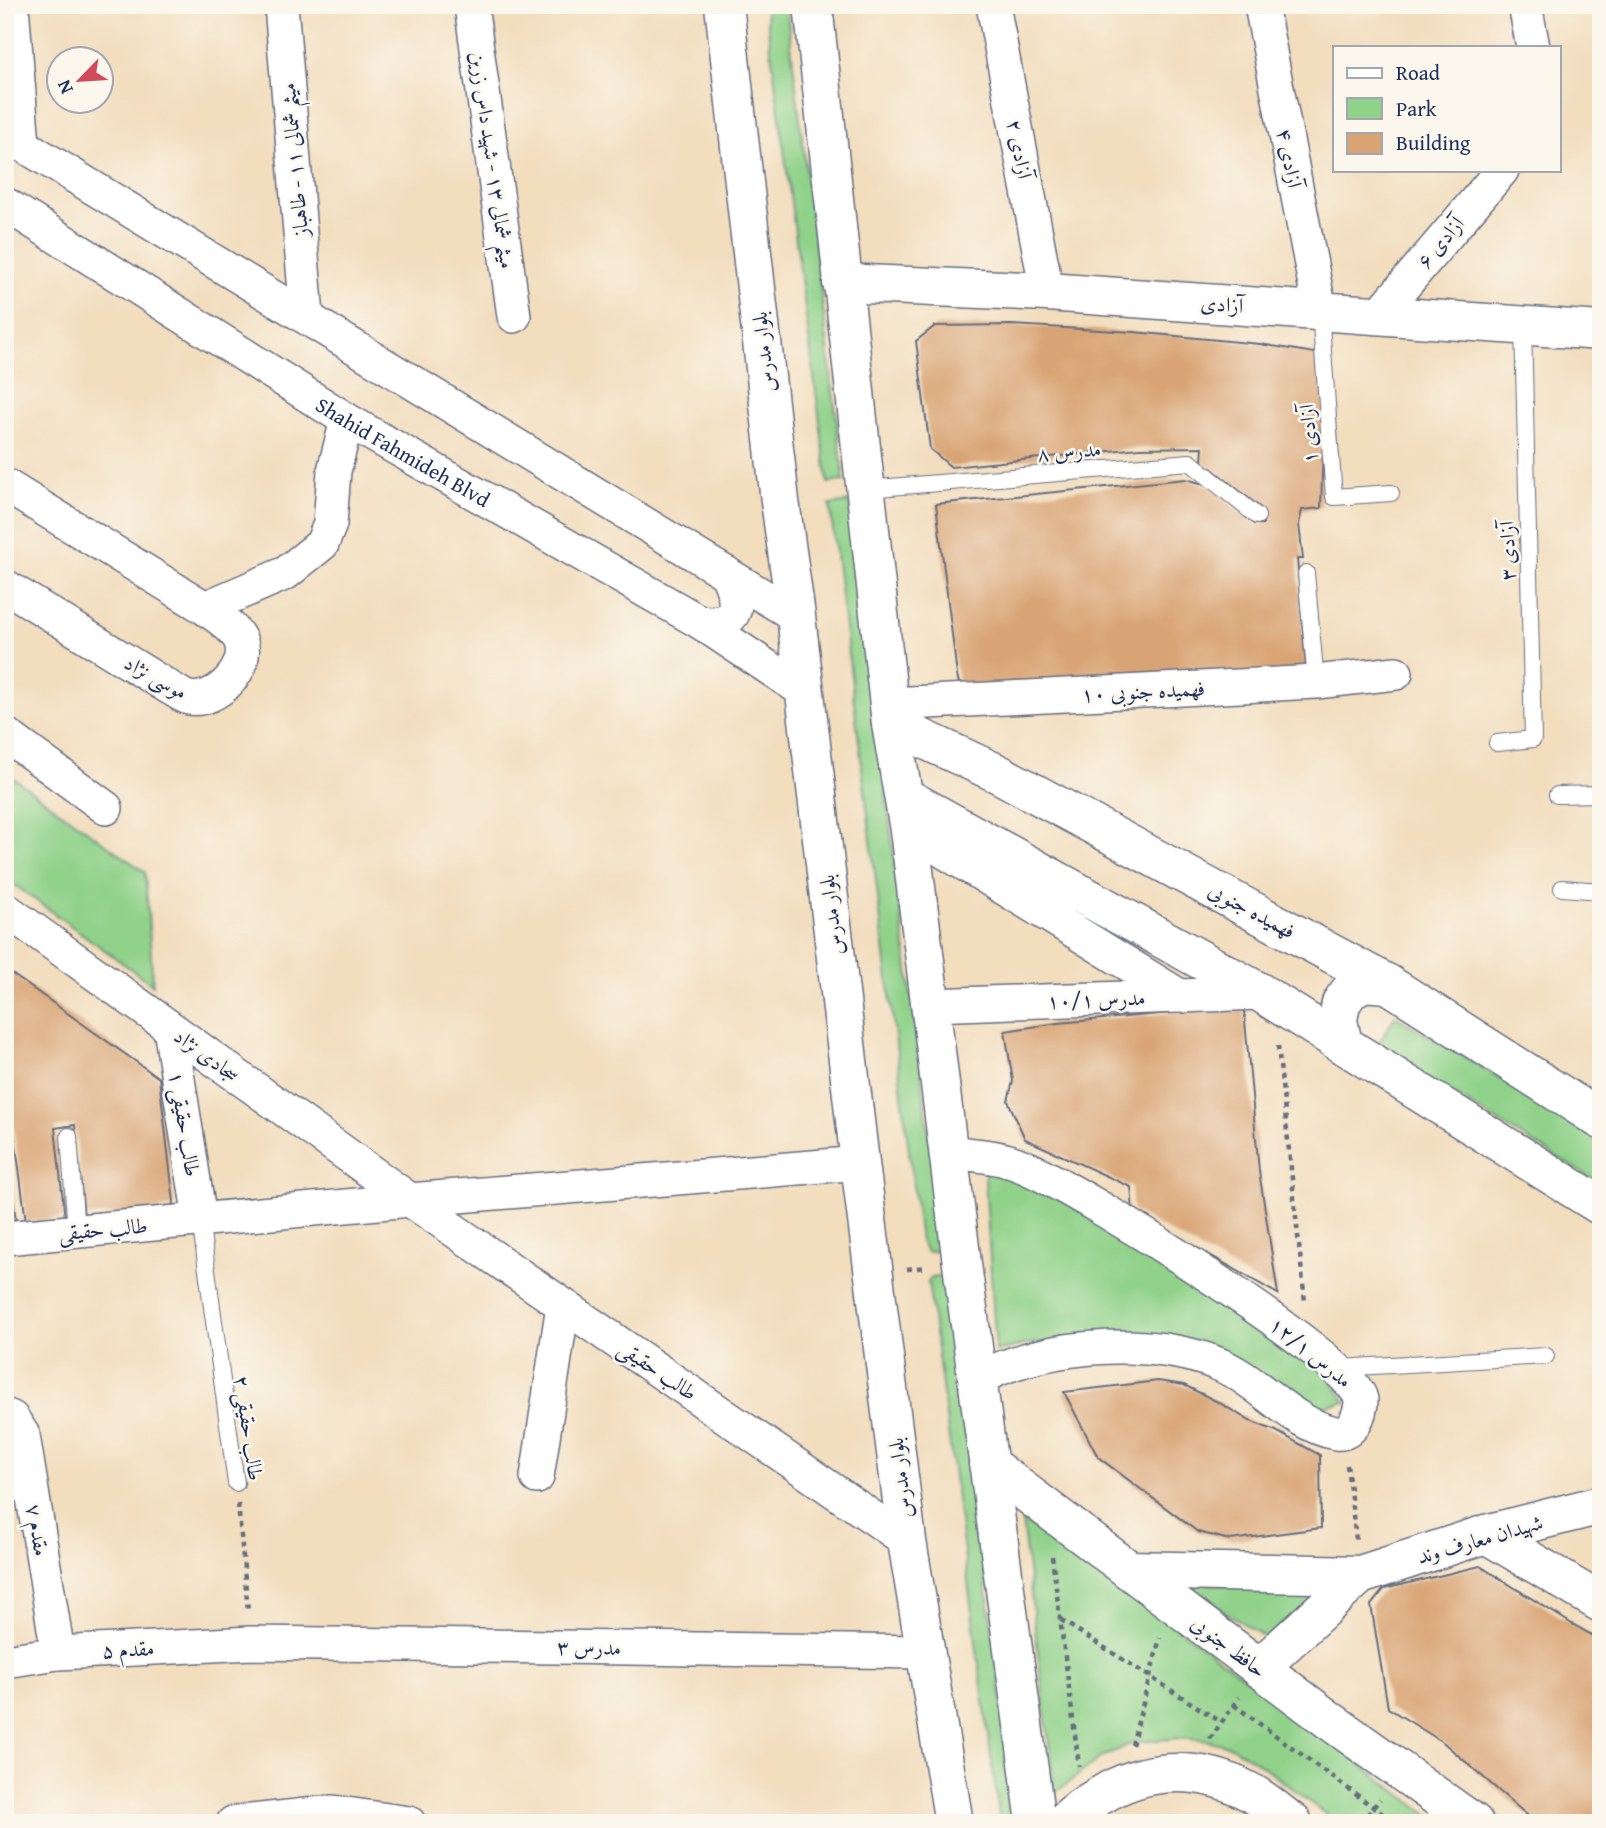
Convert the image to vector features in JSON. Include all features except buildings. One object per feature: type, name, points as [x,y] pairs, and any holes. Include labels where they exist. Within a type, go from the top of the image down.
[{"type":"street","points":[[12,5],[14,139],[796,616]]},
{"type":"street","name":"میثم شمالی ۱۱ - طاهباز","points":[[281,5],[307,316]]},
{"type":"street","name":"میثم شمالی ۱۳ - شهید داس زرین","points":[[471,5],[514,316]]},
{"type":"street","name":"بلوار مدرس","points":[[724,5],[779,501],[796,616],[907,1541],[954,1823]]},
{"type":"street","points":[[813,5],[890,714],[907,814],[962,1264],[1036,1823]]},
{"type":"street","name":"آزادی ۲","points":[[993,5],[1047,292]]},
{"type":"street","name":"آزادی ۴","points":[[1261,5],[1320,311]]},
{"type":"street","points":[[1525,5],[1533,46]]},
{"type":"street","name":"آزادی ۶","points":[[1379,315],[1500,172]]},
{"type":"street","name":"Shahid Fahmideh Blvd","points":[[5,204],[347,420],[700,622],[805,692]]},
{"type":"street","name":"آزادی","points":[[842,283],[1047,292],[1601,331]]},
{"type":"street","points":[[205,608],[286,573],[322,544],[330,524],[334,471],[347,420]]},
{"type":"street","name":"موسی نژاد","points":[[5,485],[205,608],[233,629],[241,642],[243,659],[236,672],[223,686],[207,696],[190,698],[5,586]]},
{"type":"street","points":[[700,622],[715,624],[726,620],[737,603],[726,573]]},
{"type":"street","name":"فهمیده جنوبی ۱۰","points":[[890,714],[1316,682],[1396,673]]},
{"type":"street","name":"فهمیده جنوبی","points":[[890,714],[1388,984],[1601,1120]]},
{"type":"street","points":[[5,734],[106,808]]},
{"type":"street","points":[[907,814],[1180,996]]},
{"type":"street","points":[[907,814],[1267,996],[1601,1206]]},
{"type":"street","name":"سجادی نژاد","points":[[5,909],[410,1200]]},
{"type":"street","points":[[1343,1045],[1338,1020],[1341,1003],[1349,992],[1362,982],[1388,984]]},
{"type":"street","name":"مدرس ۱۰/۱","points":[[931,1005],[1180,996],[1267,996]]},
{"type":"street","name":"طالب حقیقی ۱","points":[[170,1028],[200,1219]]},
{"type":"street","name":"مدرس ۱۲/۱","points":[[948,1152],[994,1157],[1025,1166],[1072,1190],[1310,1345],[1356,1387],[1361,1398],[1359,1412],[1351,1428],[1344,1433]]},
{"type":"street","name":"طالب حقیقی","points":[[5,1238],[410,1200],[860,1163]]},
{"type":"street","name":"طالب حقیقی","points":[[410,1200],[907,1541]]},
{"type":"street","points":[[537,1477],[563,1305]]},
{"type":"street","points":[[977,1380],[1015,1362],[1076,1348],[1183,1353],[1212,1360],[1239,1375],[1309,1423],[1334,1433],[1344,1433]]},
{"type":"street","name":"مقدم ۷","points":[[5,1415],[12,1418],[23,1434],[58,1653]]},
{"type":"street","name":"حافظ جنوبی","points":[[988,1464],[1259,1668],[1474,1823]]},
{"type":"street","name":"شهیدان معارف وند","points":[[1360,1575],[1486,1534],[1596,1511]]},
{"type":"street","points":[[1486,1534],[1601,1603]]},
{"type":"street","points":[[1129,1570],[1360,1575]]},
{"type":"street","points":[[1259,1668],[1360,1575]]},
{"type":"street","name":"مقدم ۵","points":[[5,1661],[58,1653],[251,1643]]},
{"type":"street","name":"مدرس ۳","points":[[251,1643],[926,1652]]},
{"type":"street","points":[[1064,1823],[1070,1815],[1126,1781],[1163,1772],[1201,1774],[1248,1791],[1293,1823]]},
{"type":"street","points":[[233,1823],[333,1812],[409,1823]]},
{"type":"lane","name":"آزادی ۱","points":[[1320,311],[1334,497],[1391,493]]},
{"type":"lane","name":"آزادی ۳","points":[[1497,743],[1533,739],[1523,325]]},
{"type":"lane","name":"مدرس ۸","points":[[866,489],[1190,462],[1257,516]]},
{"type":"lane","points":[[1306,573],[1316,682]]},
{"type":"lane","points":[[1557,794],[1601,794]]},
{"type":"lane","points":[[1562,888],[1601,891]]},
{"type":"lane","points":[[69,1136],[76,1231]]},
{"type":"lane","name":"طالب حقیقی ۲","points":[[200,1219],[236,1483]]},
{"type":"lane","points":[[1336,1368],[1546,1356]]},
{"type":"path","points":[[1267,996],[1310,1345]]},
{"type":"path","points":[[875,1272],[962,1264]]},
{"type":"path","points":[[1344,1433],[1360,1575]]},
{"type":"path","name":"طالب حقیقی ۲","points":[[236,1483],[251,1643]]},
{"type":"path","points":[[1051,1551],[1080,1774]]},
{"type":"path","points":[[1060,1619],[1222,1723]]},
{"type":"path","points":[[1132,1743],[1162,1630]]},
{"type":"path","points":[[1210,1741],[1234,1705],[1395,1823]]},
{"type":"path","points":[[1362,1823],[1373,1807]]},
{"type":"green space","points":[[765,5],[786,5],[844,481],[828,483]]},
{"type":"green space","points":[[849,502],[943,1247],[927,1252],[920,1241],[830,505]]},
{"type":"green space","points":[[5,772],[145,872],[153,985],[5,878]]},
{"type":"green space","points":[[1395,1016],[1601,1138],[1601,1184],[1376,1048]]},
{"type":"green space","points":[[984,1163],[1070,1203],[1322,1369],[1346,1402],[1323,1407],[1309,1406],[1256,1378],[1033,1343],[996,1351]]},
{"type":"green space","points":[[945,1277],[1018,1823],[1000,1823],[928,1281]]},
{"type":"green space","points":[[1022,1521],[1165,1618],[1439,1823],[1337,1823],[1260,1764],[1232,1747],[1210,1741],[1177,1738],[1132,1743],[1100,1758],[1055,1793]]},
{"type":"green space","points":[[1182,1583],[1314,1588],[1318,1598],[1273,1643]]}]
